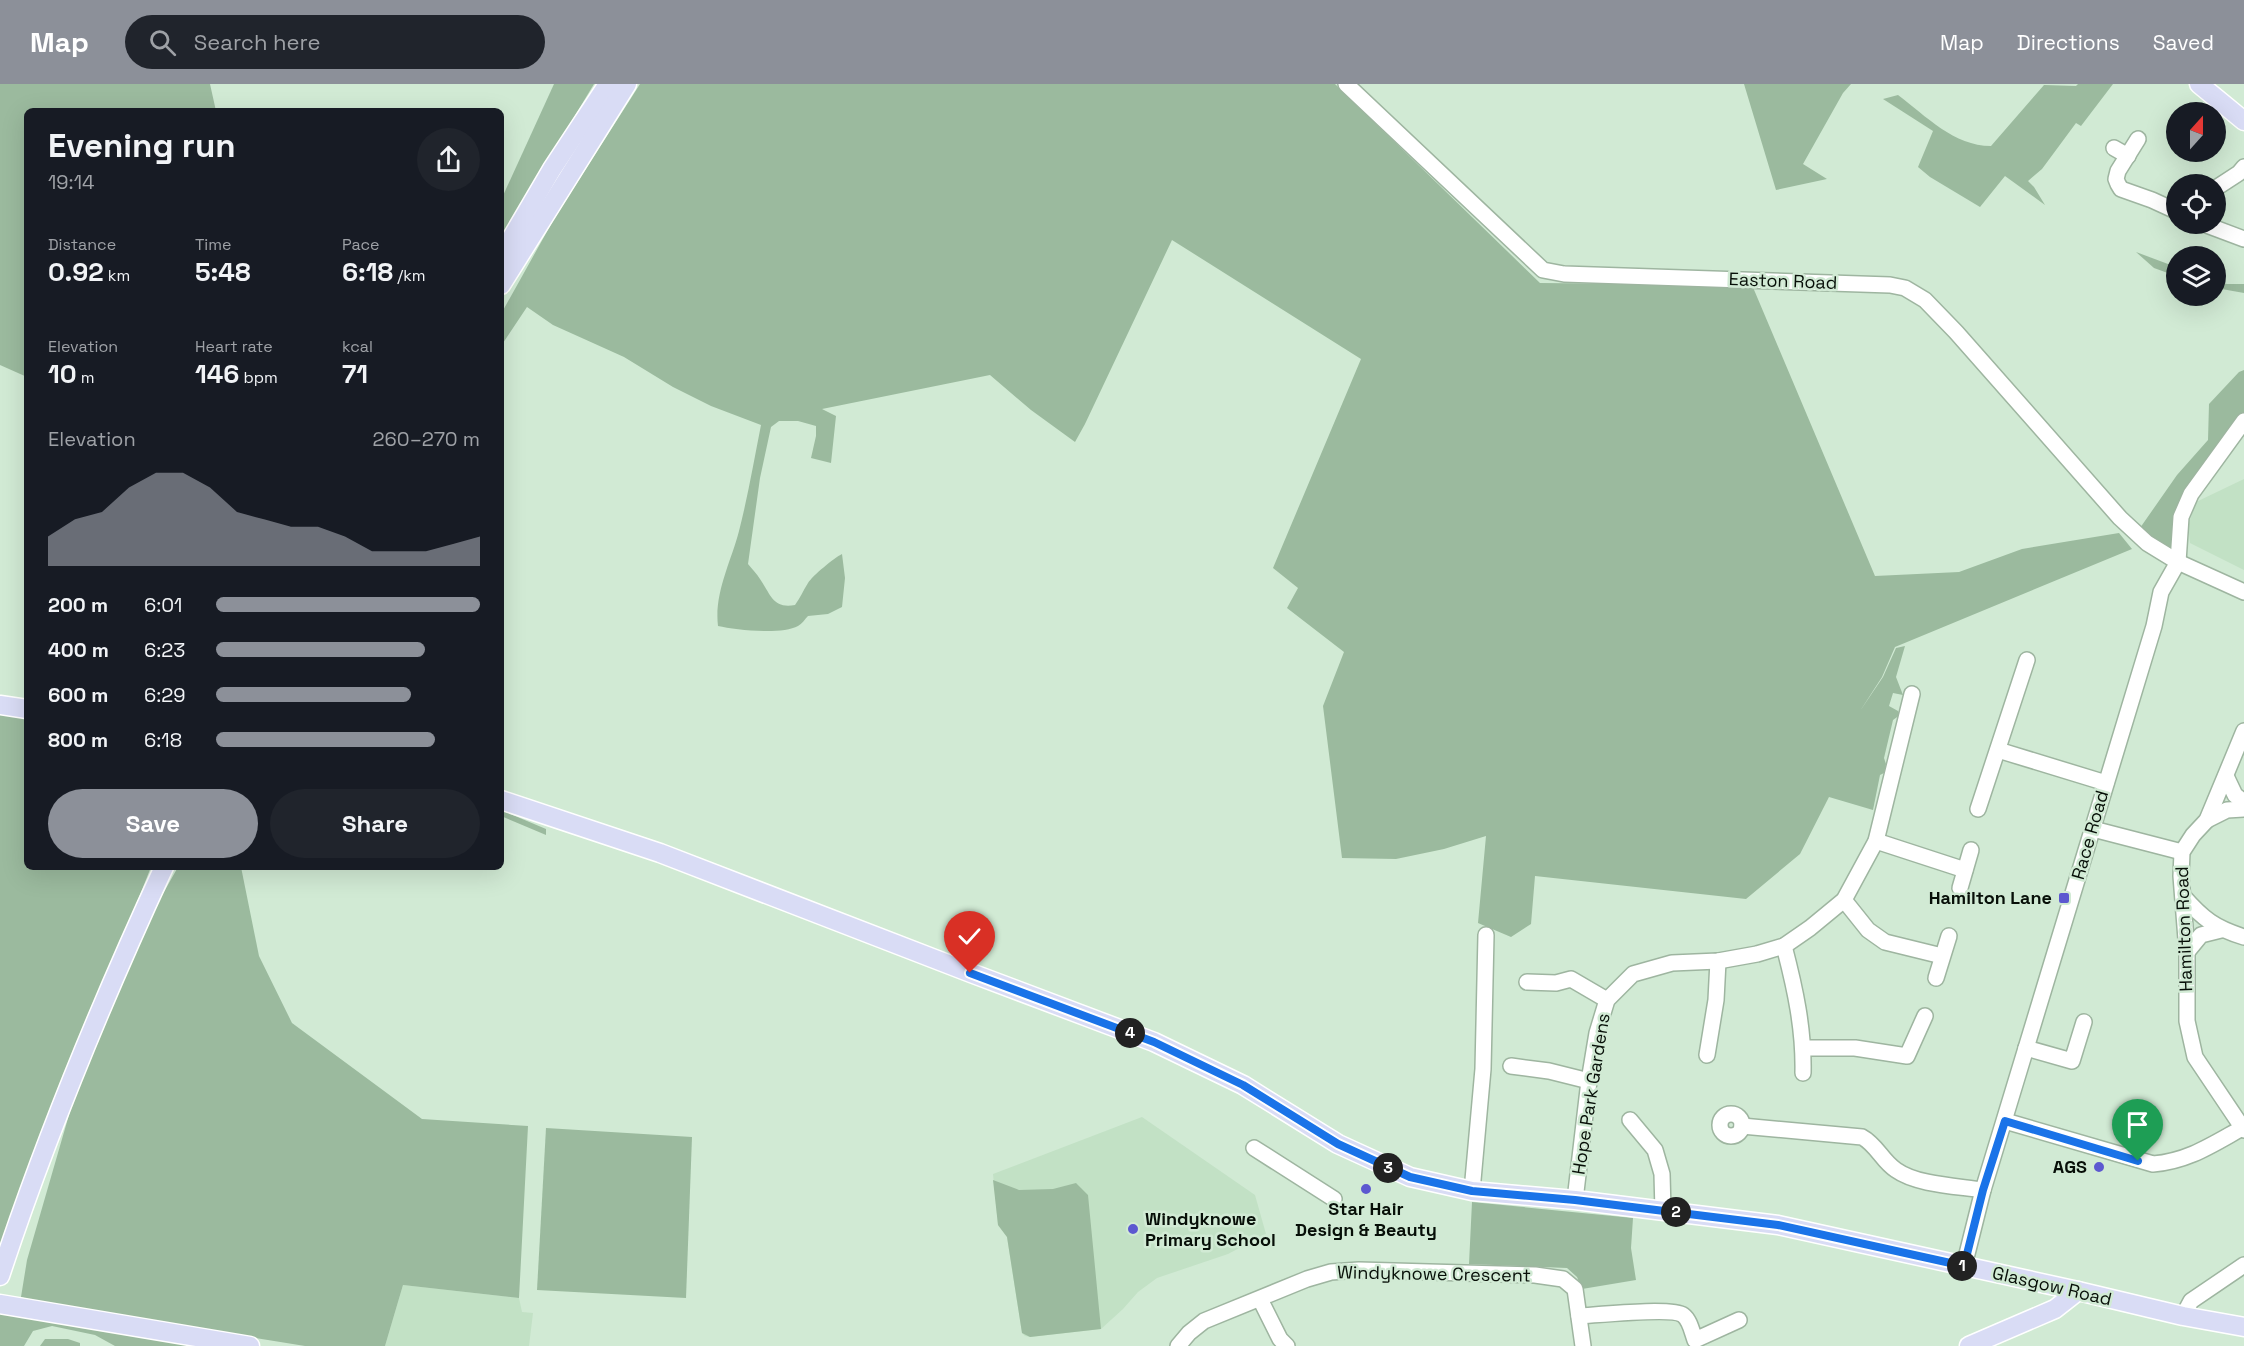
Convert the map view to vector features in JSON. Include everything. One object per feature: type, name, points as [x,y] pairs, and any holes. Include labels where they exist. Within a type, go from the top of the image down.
[{"type":"main road","points":[[504,251],[552,169],[608,84]]},
{"type":"main road","points":[[504,280],[627,84]]},
{"type":"main road","points":[[2199,84],[2244,121]]},
{"type":"main road","points":[[0,705],[24,709]]},
{"type":"main road","name":"Glasgow Road","points":[[504,801],[660,853],[1154,1042],[1243,1085],[1338,1144],[1410,1177],[1472,1191],[1575,1200],[1778,1225],[2078,1291],[2183,1317],[2244,1327]]},
{"type":"main road","points":[[0,1276],[42,1156],[85,1045],[164,870]]},
{"type":"main road","points":[[1969,1346],[2055,1310],[2078,1291]]},
{"type":"main road","points":[[0,1304],[250,1346]]},
{"type":"street","name":"Easton Road","points":[[1346,84],[1543,270],[1564,274],[1890,285],[1905,288],[1925,300],[1956,332],[2120,518],[2147,543],[2178,562],[2244,592]]},
{"type":"street","points":[[2138,139],[2121,152],[2116,179],[2121,189],[2166,206]]},
{"type":"street","points":[[2226,181],[2244,167]]},
{"type":"street","points":[[2226,232],[2244,239]]},
{"type":"street","name":"Race Road","points":[[1964,1266],[1983,1190],[2094,829],[2154,626],[2161,592],[2178,562],[2181,517],[2191,494],[2244,421]]},
{"type":"street","points":[[1978,809],[2027,660]]},
{"type":"street","name":"Hope Park Gardens","points":[[1575,1200],[1589,1081],[1597,1034],[1607,1000],[1633,974],[1672,963],[1718,961],[1757,954],[1784,946],[1844,900],[1876,841],[1912,694]]},
{"type":"street","name":"Hamilton Road","points":[[2244,732],[2207,820],[2182,852],[2181,876],[2187,952],[2187,1021],[2196,1057],[2244,1128]]},
{"type":"street","points":[[1998,750],[2106,783]]},
{"type":"street","points":[[2226,776],[2235,795],[2244,802]]},
{"type":"street","points":[[2207,820],[2227,810],[2244,809]]},
{"type":"street","points":[[2094,829],[2182,852]]},
{"type":"street","points":[[1876,841],[1965,870]]},
{"type":"street","points":[[1960,888],[1971,850]]},
{"type":"street","points":[[2183,896],[2200,916],[2221,930],[2244,937]]},
{"type":"street","points":[[1844,900],[1868,930],[1885,942],[1942,956]]},
{"type":"street","points":[[2187,952],[2201,935],[2221,930]]},
{"type":"street","points":[[1472,1191],[1483,1069],[1486,934]]},
{"type":"street","points":[[1936,978],[1949,936]]},
{"type":"street","points":[[1784,946],[1797,997],[1803,1048],[1803,1073]]},
{"type":"street","points":[[1707,1055],[1716,1000],[1718,961]]},
{"type":"street","points":[[1527,982],[1556,983],[1571,979],[1607,1000]]},
{"type":"street","points":[[1803,1048],[1855,1048],[1907,1056],[1925,1016]]},
{"type":"street","points":[[2026,1048],[2072,1061],[2084,1022]]},
{"type":"street","points":[[1511,1065],[1589,1081]]},
{"type":"street","points":[[1630,1120],[1655,1150],[1662,1174],[1663,1211]]},
{"type":"street","points":[[2005,1121],[2153,1164],[2192,1156],[2244,1128]]},
{"type":"street","points":[[1742,1126],[1862,1137],[1871,1142],[1893,1169],[1910,1178],[1983,1190]]},
{"type":"street","points":[[1254,1148],[1334,1199]]},
{"type":"street","points":[[2183,1317],[2191,1301],[2244,1264]]},
{"type":"street","name":"Windyknowe Crescent","points":[[1178,1346],[1204,1321],[1307,1279],[1331,1272],[1359,1270],[1535,1275],[1563,1279],[1575,1289],[1583,1346]]},
{"type":"street","points":[[1260,1299],[1280,1339],[1287,1346]]},
{"type":"street","points":[[1579,1316],[1663,1311],[1681,1313],[1688,1320],[1695,1340],[1739,1320]]},
{"type":"shaded area","points":[[0,84],[210,84],[215,108],[24,108],[24,376],[0,365]]},
{"type":"shaded area","points":[[554,84],[594,84],[504,233],[504,193]]},
{"type":"shaded area","points":[[640,84],[1335,84],[1540,283],[1752,285],[1875,576],[1959,572],[2022,549],[2119,533],[2132,549],[1895,647],[1882,677],[1860,711],[1883,677],[1896,648],[1905,646],[1896,677],[1903,695],[1893,693],[1889,706],[1898,711],[1900,715],[1893,720],[1884,758],[1886,764],[1884,773],[1880,775],[1873,810],[1829,797],[1800,854],[1746,899],[1535,876],[1531,924],[1511,937],[1478,923],[1486,836],[1444,849],[1396,859],[1342,858],[1323,706],[1344,652],[1287,608],[1298,588],[1273,568],[1361,359],[1172,240],[1075,442],[1031,410],[990,375],[822,409],[836,416],[831,463],[811,458],[816,426],[798,421],[779,421],[771,427],[760,478],[748,564],[773,600],[788,606],[795,605],[810,580],[842,554],[845,578],[842,607],[828,614],[808,616],[802,623],[791,629],[770,631],[718,626],[718,602],[736,543],[761,425],[711,406],[673,387],[624,357],[553,325],[527,307],[504,342],[504,309],[554,219]]},
{"type":"shaded area","points":[[1744,84],[1851,84],[1843,93],[1803,164],[1827,179],[1776,190]]},
{"type":"shaded area","points":[[2078,84],[2113,84],[2081,126],[2076,123],[2042,169],[2028,181],[2045,205],[2005,176],[1980,207],[1930,177],[1918,167],[1933,131],[1883,99],[1898,95],[1953,135],[1978,145],[1991,146],[2044,85],[2076,86]]},
{"type":"shaded area","points":[[2136,252],[2166,263],[2166,272],[2154,268]]},
{"type":"shaded area","points":[[2226,284],[2244,284],[2244,293],[2226,290]]},
{"type":"shaded area","points":[[2244,370],[2244,415],[2214,455],[2173,553],[2140,528],[2177,475],[2208,440],[2209,404],[2239,372]]},
{"type":"shaded area","points":[[2244,479],[2244,570],[2190,543],[2188,526],[2196,502]]},
{"type":"shaded area","points":[[0,714],[24,718],[24,870],[150,870],[0,1247]]},
{"type":"shaded area","points":[[504,811],[546,829],[546,835],[504,817]]},
{"type":"shaded area","points":[[176,870],[242,870],[259,956],[292,1023],[422,1119],[528,1126],[519,1298],[403,1285],[385,1346],[305,1346],[46,1304],[21,1297],[27,1260],[73,1101],[116,995],[156,906]]},
{"type":"shaded area","name":"Windyknowe Primary School","points":[[1142,1117],[1255,1195],[1266,1234],[1228,1254],[1157,1278],[1138,1292],[1101,1329],[1025,1336],[1022,1333],[1007,1237],[998,1225],[993,1174]]},
{"type":"shaded area","points":[[546,1128],[692,1137],[686,1298],[537,1290]]},
{"type":"shaded area","points":[[993,1180],[1019,1190],[1053,1189],[1076,1183],[1088,1195],[1101,1329],[1030,1337],[1022,1333],[1007,1237],[998,1225]]},
{"type":"shaded area","points":[[1472,1202],[1633,1218],[1631,1248],[1636,1280],[1582,1289],[1577,1277],[1567,1268],[1469,1264]]},
{"type":"shaded area","points":[[403,1285],[519,1298],[522,1312],[533,1313],[529,1346],[385,1346]]},
{"type":"shaded area","points":[[0,1313],[202,1346],[115,1346],[95,1335],[52,1326],[33,1331],[24,1346],[0,1346]]},
{"type":"shaded area","points":[[45,1339],[68,1339],[80,1343],[80,1346],[40,1346]]},
{"type":"place","name":"Hamilton Lane","points":[[2064,898]]},
{"type":"place","name":"AGS","points":[[2099,1167]]},
{"type":"place","name":"Star Hair Design & Beauty","points":[[1366,1189]]},
{"type":"place","name":"Windyknowe Primary School","points":[[1133,1229]]},
{"type":"route","points":[[970,973],[1154,1042],[1243,1085],[1338,1144],[1410,1177],[1472,1191],[1575,1200],[1778,1225],[1964,1266],[1983,1190],[2005,1121],[2138,1161]]}]
